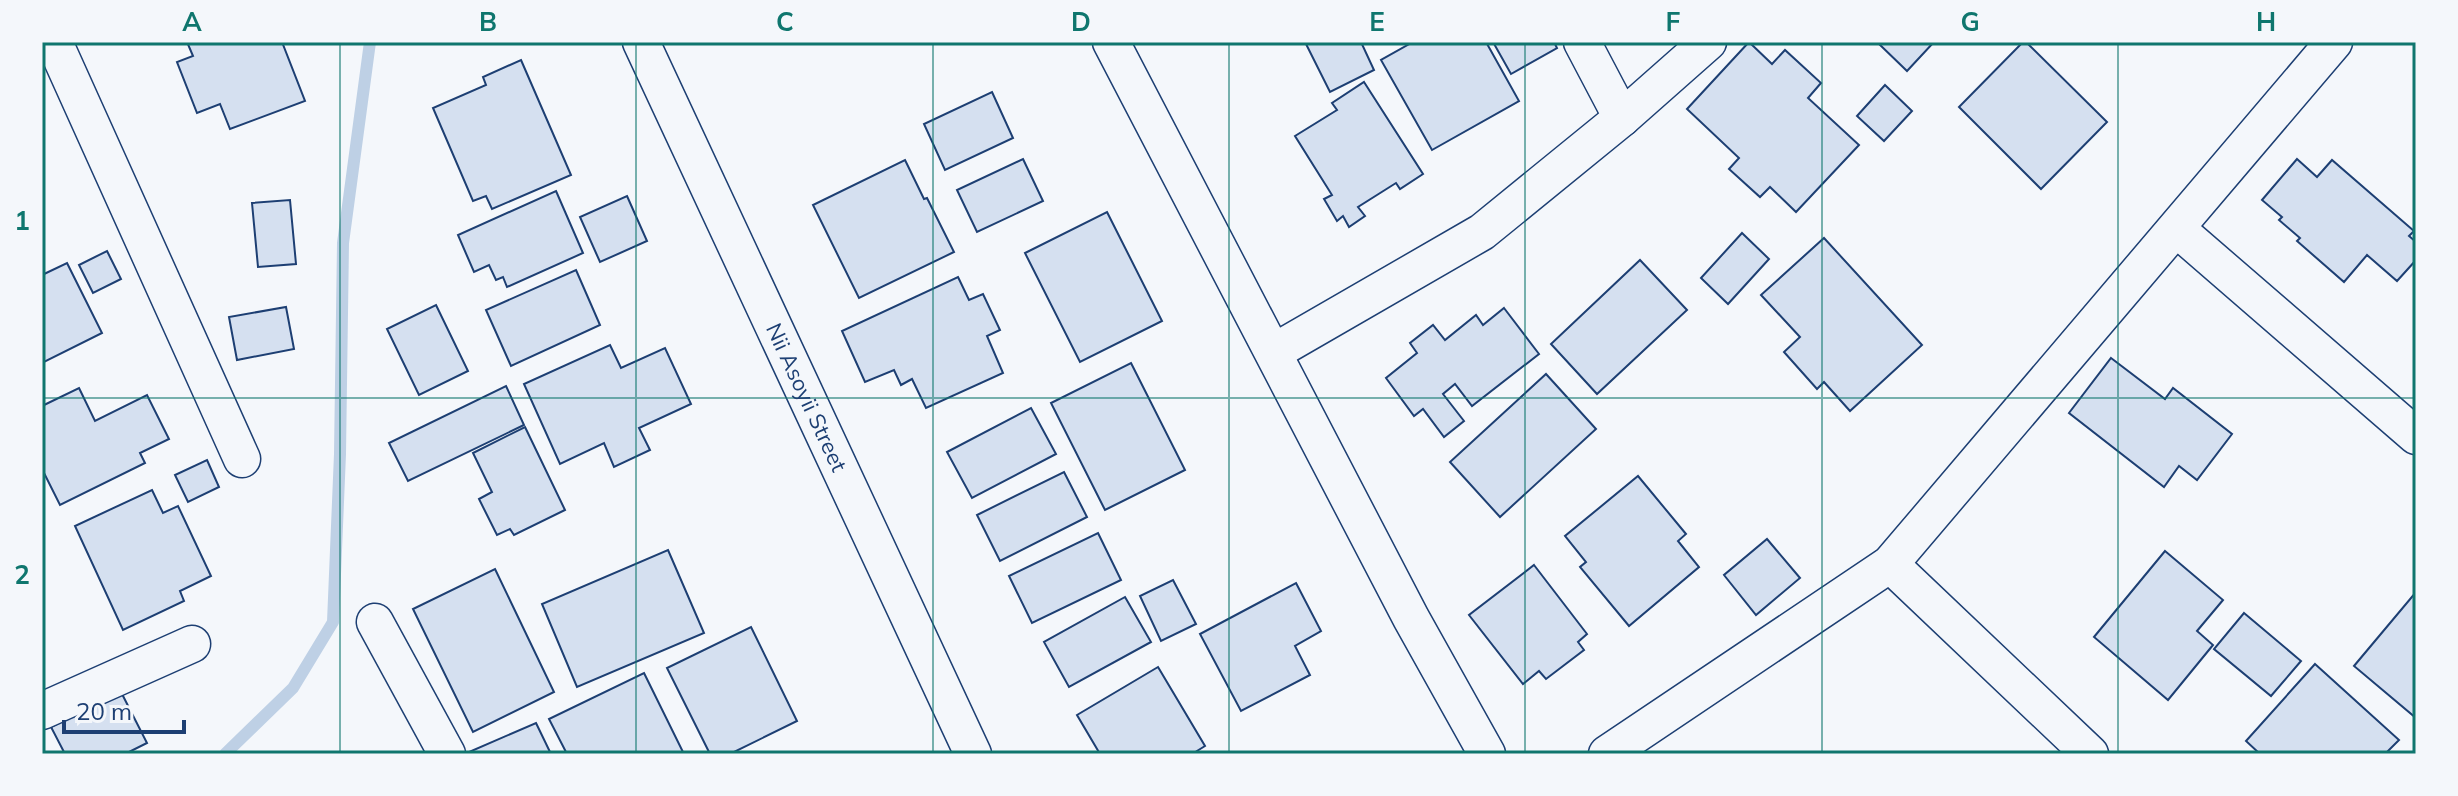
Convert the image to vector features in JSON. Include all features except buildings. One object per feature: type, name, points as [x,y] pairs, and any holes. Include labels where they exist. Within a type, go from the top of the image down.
[{"type":"street","points":[[54,42],[242,459]]},
{"type":"street","name":"Nii Asoyii Street","points":[[641,42],[786,349],[965,751]]},
{"type":"street","points":[[1111,42],[1411,618],[1487,754]]},
{"type":"street","points":[[1582,42],[1622,118]]},
{"type":"street","points":[[1274,352],[1482,232],[1622,118],[1708,42]]},
{"type":"street","points":[[1607,754],[1890,564],[2334,42]]},
{"type":"street","points":[[2177,229],[2416,436]]},
{"type":"street","points":[[1890,564],[2090,754]]},
{"type":"street","points":[[375,622],[447,754]]},
{"type":"street","points":[[42,711],[192,644]]},
{"type":"waterway","points":[[225,754],[293,688],[333,622],[340,454],[343,243],[370,42]]}]
